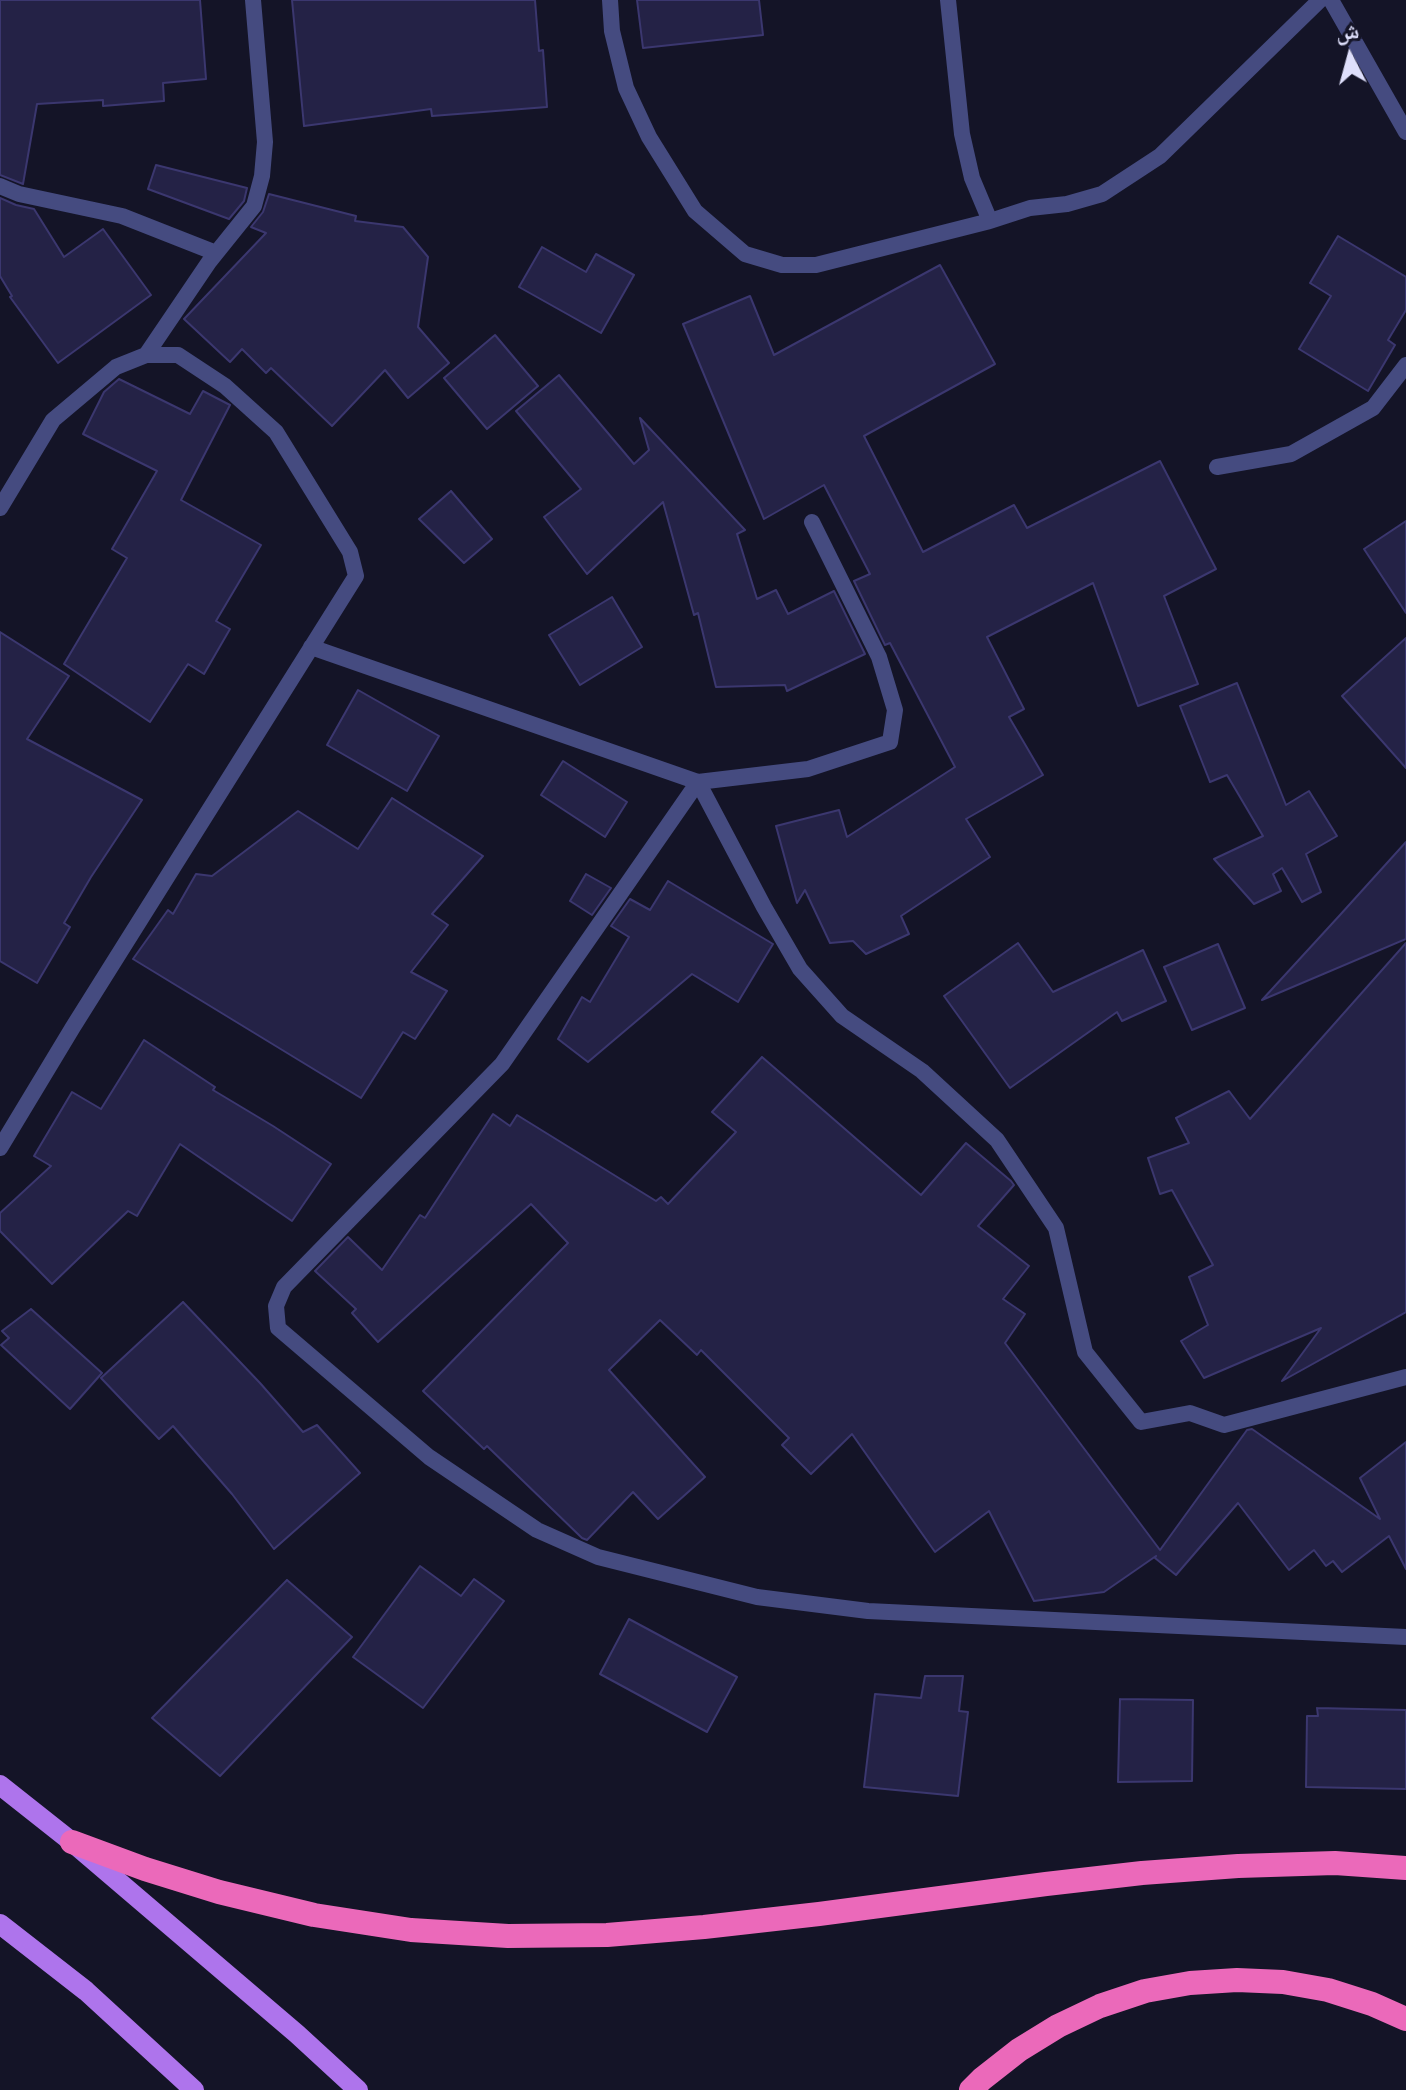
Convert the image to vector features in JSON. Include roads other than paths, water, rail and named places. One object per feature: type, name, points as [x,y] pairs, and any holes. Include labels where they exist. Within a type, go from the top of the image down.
[{"type":"highway","points":[[72,1842],[219,1892],[314,1915],[411,1930],[508,1936],[607,1935],[704,1927],[1087,1880],[1238,1866],[1335,1863],[1406,1868]]},
{"type":"highway","points":[[971,2090],[1019,2050],[1058,2026],[1130,1996],[1190,1983],[1237,1980],[1283,1982],[1328,1990],[1406,2019]]},
{"type":"main road","points":[[0,1785],[72,1842],[358,2090]]},
{"type":"main road","points":[[0,1924],[86,1991],[194,2090]]},
{"type":"street","points":[[146,355],[216,253],[254,206],[262,176],[265,142],[253,0]]},
{"type":"street","points":[[610,0],[612,31],[626,88],[649,137],[695,211],[745,254],[782,265],[816,265],[1030,208],[1067,204],[1102,194],[1160,156],[1320,0]]},
{"type":"street","points":[[948,0],[962,134],[972,178],[990,221]]},
{"type":"street","points":[[1331,0],[1406,132]]},
{"type":"street","points":[[0,186],[19,194],[122,216],[216,253]]},
{"type":"street","points":[[0,508],[53,420],[116,367],[146,355],[178,355],[225,386],[276,432],[350,552],[356,576],[0,1148]]},
{"type":"street","points":[[1217,467],[1291,454],[1373,408],[1406,365]]},
{"type":"street","points":[[311,647],[698,782],[808,769],[890,742],[895,710],[879,657],[812,522]]},
{"type":"street","points":[[698,782],[800,969],[842,1016],[922,1071],[997,1140],[1056,1228],[1085,1352],[1141,1422],[1190,1413],[1224,1425],[1406,1377]]},
{"type":"street","points":[[698,782],[502,1064],[284,1287],[276,1306],[278,1328],[429,1457],[537,1530],[598,1557],[757,1597],[868,1611],[1406,1637]]}]
